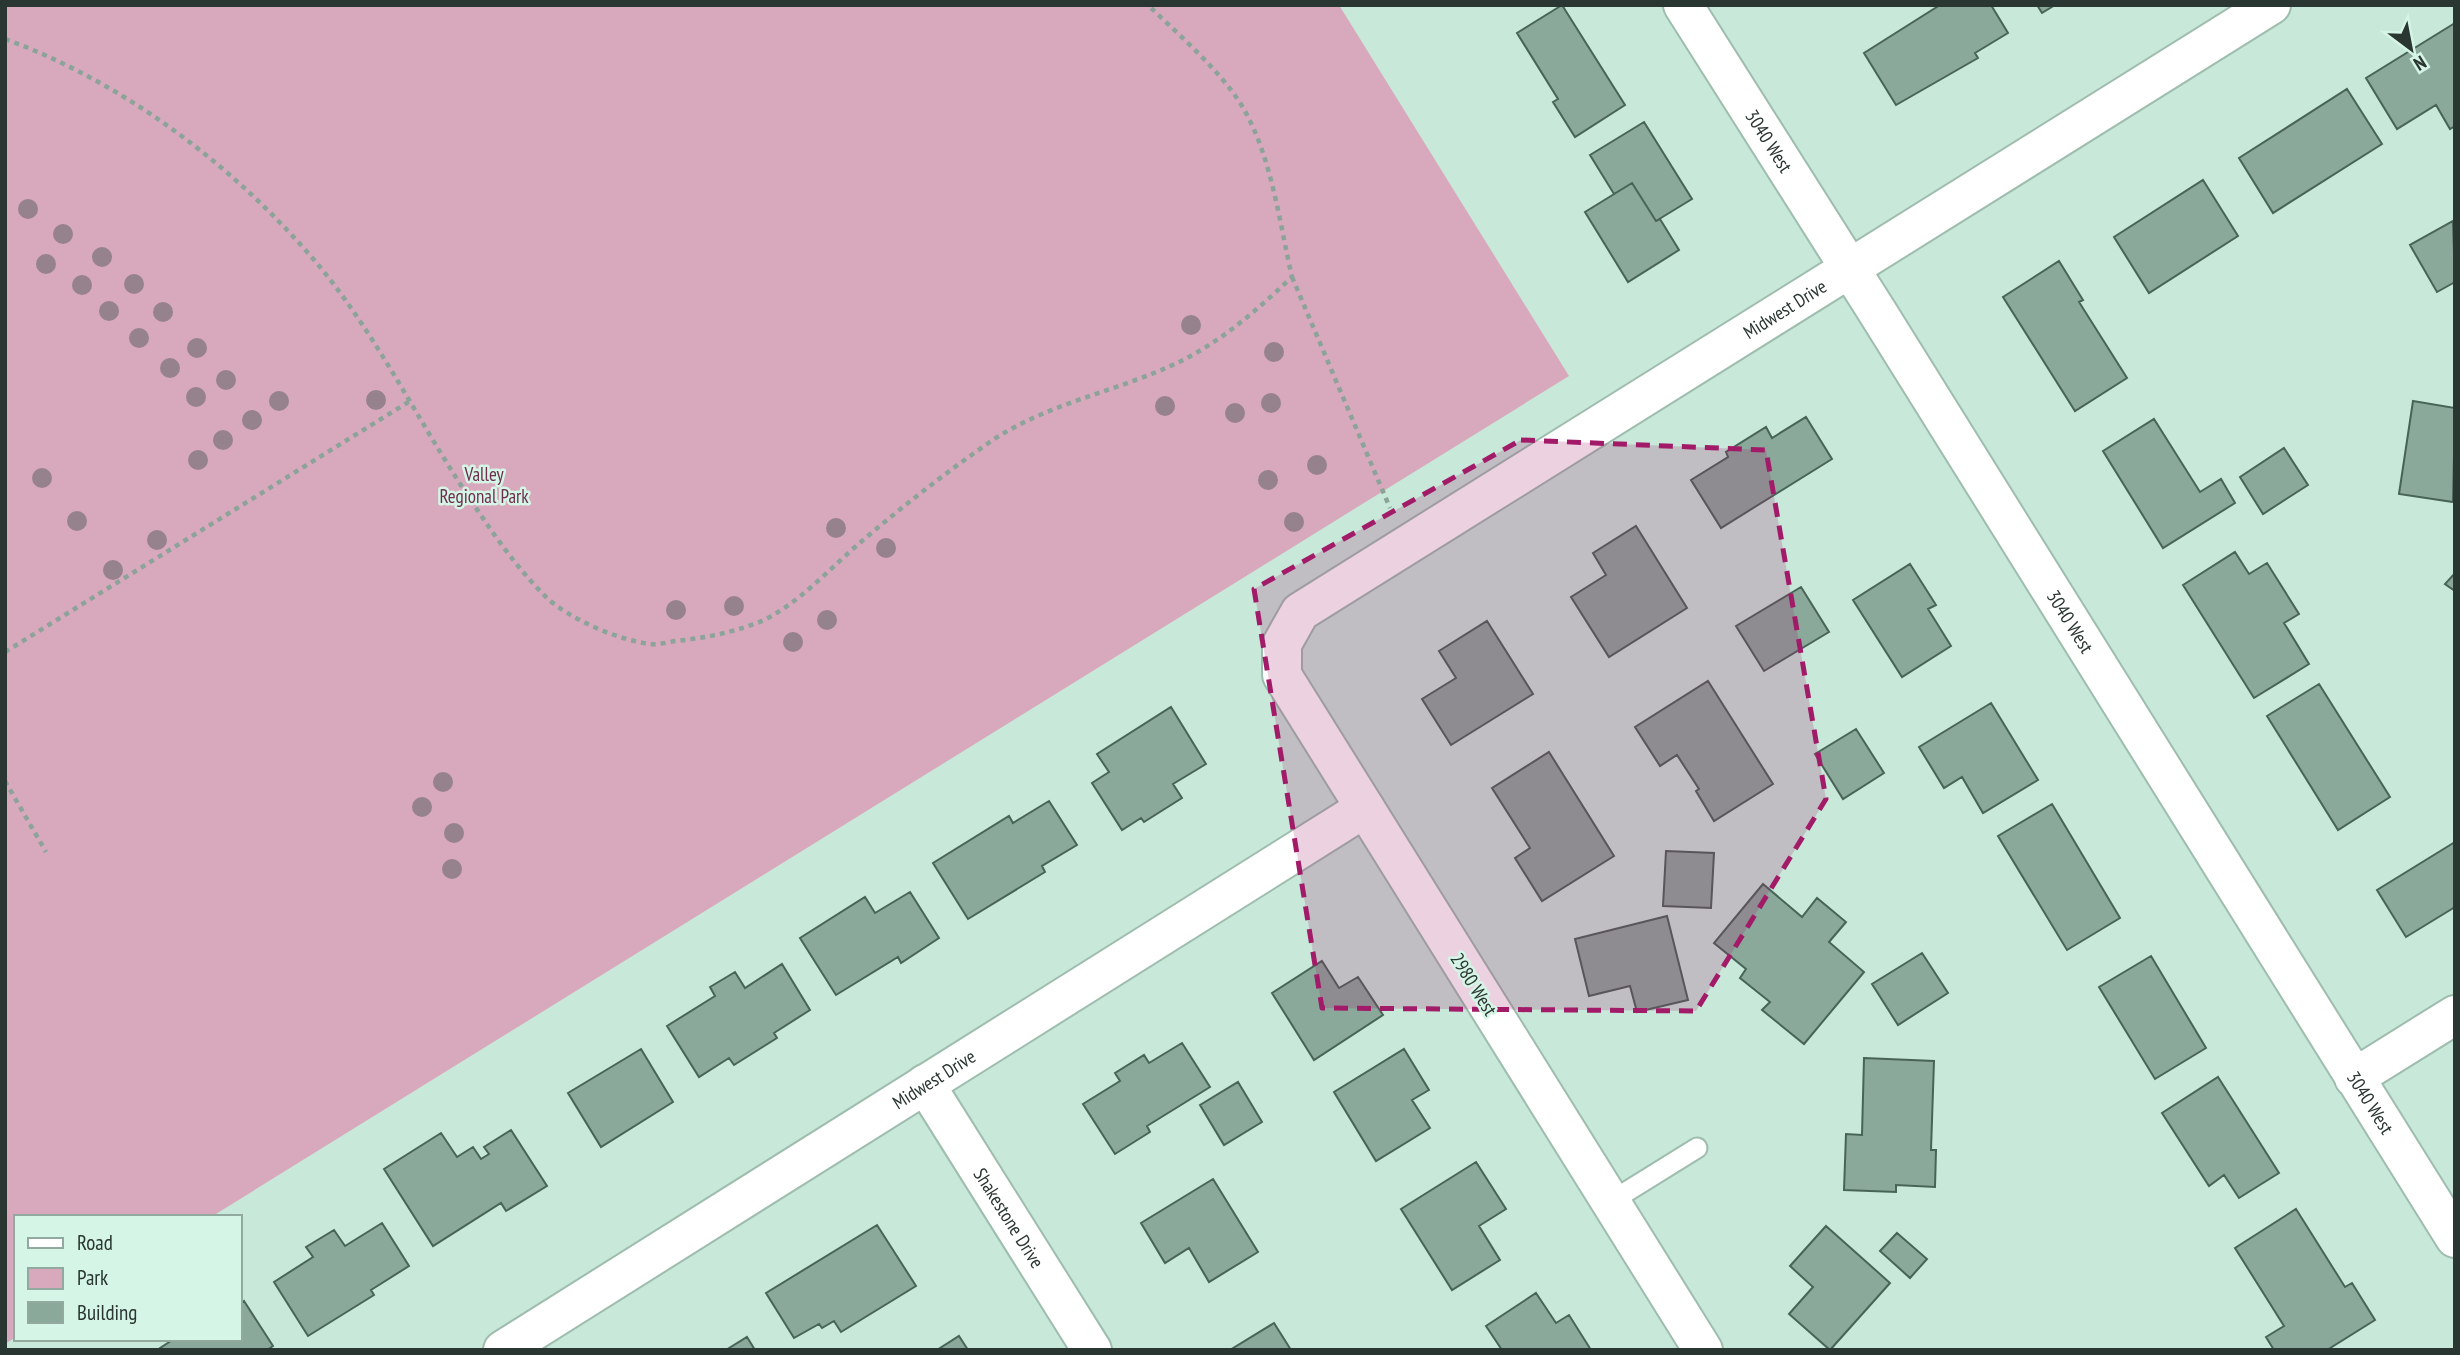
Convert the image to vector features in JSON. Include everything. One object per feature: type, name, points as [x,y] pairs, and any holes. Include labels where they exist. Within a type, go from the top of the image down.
[{"type":"street","name":"3040 West","points":[[1683,5],[2455,1238]]},
{"type":"street","name":"Midwest Drive","points":[[1300,612],[2271,5]]},
{"type":"street","name":"2980 West","points":[[1300,612],[1282,644],[1282,675],[1703,1350]]},
{"type":"street","name":"Midwest Drive","points":[[502,1350],[1365,808]]},
{"type":"street","points":[[2354,1078],[2455,1015]]},
{"type":"street","name":"Shakestone Drive","points":[[925,1084],[1092,1350]]},
{"type":"lane","points":[[1611,1202],[1697,1148]]},
{"type":"path","points":[[1148,5],[1231,91],[1247,119],[1264,156],[1292,277],[1406,545]]},
{"type":"path","points":[[5,39],[76,71],[131,102],[233,177],[278,221],[320,268],[358,318],[445,462],[506,553],[549,600],[605,633],[653,644],[717,636],[763,621],[791,602],[932,483],[997,437],[1070,402],[1181,361],[1240,325],[1292,277]]},
{"type":"path","points":[[5,652],[410,401]]},
{"type":"path","points":[[5,781],[46,852]]},
{"type":"highlighted area","points":[[1521,440],[1766,450],[1826,799],[1696,1011],[1322,1008],[1254,589]]},
{"type":"green space","name":"Valley Regional Park","points":[[5,5],[1339,5],[1569,376],[214,1215],[14,1215],[14,1338],[5,1344]]},
{"type":"building","points":[[1562,5],[1625,105],[1575,137],[1553,102],[1558,99],[1517,33]]},
{"type":"building","points":[[1940,5],[1991,5],[2008,33],[1975,53],[1978,58],[1896,105],[1864,53]]},
{"type":"building","points":[[2037,5],[2055,5],[2042,13]]},
{"type":"building","points":[[2455,23],[2455,126],[2450,129],[2436,105],[2397,129],[2366,78]]},
{"type":"building","points":[[2347,89],[2382,144],[2273,213],[2239,158]]},
{"type":"building","points":[[1644,122],[1692,199],[1656,221],[1632,183],[1614,194],[1590,155]]},
{"type":"building","points":[[2203,180],[2238,236],[2149,293],[2114,237]]},
{"type":"building","points":[[1632,183],[1656,221],[1660,219],[1679,250],[1628,282],[1585,212]]},
{"type":"building","points":[[2453,221],[2455,282],[2437,292],[2410,245]]},
{"type":"building","points":[[2059,261],[2083,300],[2079,302],[2127,378],[2075,411],[2003,297]]},
{"type":"building","points":[[2413,401],[2455,408],[2453,502],[2399,494]]},
{"type":"building","points":[[1806,417],[1832,459],[1721,528],[1691,480],[1728,457],[1726,452],[1766,427],[1772,438]]},
{"type":"building","points":[[2154,419],[2200,492],[2221,479],[2235,503],[2163,548],[2103,451]]},
{"type":"building","points":[[2284,448],[2308,485],[2263,514],[2240,477]]},
{"type":"building","points":[[1636,526],[1687,608],[1609,657],[1571,597],[1606,575],[1593,553]]},
{"type":"building","points":[[2235,552],[2249,574],[2267,563],[2299,614],[2284,623],[2309,664],[2254,698],[2183,585]]},
{"type":"building","points":[[1910,564],[1936,605],[1928,609],[1951,646],[1902,677],[1853,600]]},
{"type":"building","points":[[2455,573],[2455,591],[2445,584]]},
{"type":"building","points":[[1801,587],[1829,632],[1764,671],[1736,626]]},
{"type":"building","points":[[1487,621],[1533,694],[1451,745],[1422,699],[1456,678],[1439,651]]},
{"type":"building","points":[[1708,681],[1773,784],[1714,821],[1696,791],[1699,789],[1677,755],[1660,766],[1635,727]]},
{"type":"building","points":[[2319,684],[2390,797],[2338,830],[2267,716]]},
{"type":"building","points":[[1991,703],[2038,780],[1983,813],[1962,777],[1944,788],[1919,747]]},
{"type":"building","points":[[1171,707],[1206,764],[1173,784],[1182,798],[1144,822],[1141,818],[1122,830],[1092,783],[1109,772],[1097,754]]},
{"type":"building","points":[[1856,729],[1884,773],[1843,799],[1815,754]]},
{"type":"building","points":[[1549,752],[1614,856],[1542,901],[1515,858],[1530,848],[1492,788]]},
{"type":"building","points":[[1049,801],[1077,845],[1042,866],[1045,872],[968,919],[933,863],[1009,816],[1013,823]]},
{"type":"building","points":[[2052,804],[2120,918],[2067,950],[1998,836]]},
{"type":"building","points":[[2455,842],[2455,907],[2406,937],[2377,890]]},
{"type":"building","points":[[1666,851],[1714,853],[1711,908],[1663,906]]},
{"type":"building","points":[[1763,884],[1802,917],[1817,898],[1846,922],[1829,942],[1864,972],[1804,1044],[1762,1010],[1770,1002],[1740,978],[1746,969],[1714,943]]},
{"type":"building","points":[[910,892],[939,938],[901,963],[898,957],[836,995],[800,938],[865,897],[875,913]]},
{"type":"building","points":[[1667,916],[1688,1000],[1637,1012],[1630,986],[1589,996],[1575,939]]},
{"type":"building","points":[[1922,953],[1948,993],[1898,1025],[1872,984]]},
{"type":"building","points":[[2151,956],[2206,1048],[2155,1079],[2099,987]]},
{"type":"building","points":[[1322,961],[1339,988],[1358,977],[1383,1015],[1314,1060],[1272,993]]},
{"type":"building","points":[[782,964],[810,1010],[774,1033],[777,1038],[734,1065],[729,1058],[699,1077],[667,1026],[715,996],[710,987],[735,972],[745,988]]},
{"type":"building","points":[[1182,1043],[1210,1087],[1147,1126],[1150,1132],[1115,1154],[1083,1104],[1120,1081],[1115,1073],[1144,1055],[1149,1063]]},
{"type":"building","points":[[641,1049],[673,1102],[601,1147],[568,1093]]},
{"type":"building","points":[[1404,1049],[1429,1090],[1412,1100],[1430,1128],[1376,1161],[1334,1092]]},
{"type":"building","points":[[1864,1058],[1934,1061],[1931,1150],[1936,1150],[1935,1187],[1896,1185],[1896,1192],[1844,1190],[1846,1134],[1862,1135]]},
{"type":"building","points":[[2218,1077],[2279,1173],[2239,1198],[2224,1175],[2209,1186],[2162,1113]]},
{"type":"building","points":[[1238,1082],[1262,1122],[1224,1145],[1200,1105]]},
{"type":"building","points":[[511,1130],[547,1186],[506,1211],[501,1203],[433,1246],[384,1169],[441,1133],[457,1157],[473,1147],[481,1159],[489,1154],[484,1147]]},
{"type":"building","points":[[1476,1162],[1506,1209],[1479,1226],[1500,1260],[1452,1290],[1401,1209]]},
{"type":"building","points":[[1213,1179],[1258,1252],[1209,1282],[1189,1248],[1165,1263],[1141,1223]]},
{"type":"building","points":[[2296,1209],[2345,1287],[2352,1283],[2375,1320],[2327,1350],[2274,1350],[2266,1337],[2284,1326],[2235,1248]]},
{"type":"building","points":[[382,1223],[409,1266],[371,1290],[374,1295],[308,1336],[274,1282],[313,1257],[306,1247],[334,1230],[345,1246]]},
{"type":"building","points":[[877,1225],[916,1286],[841,1332],[834,1321],[822,1328],[819,1324],[794,1338],[766,1293]]},
{"type":"building","points":[[1826,1226],[1890,1283],[1830,1350],[1789,1314],[1813,1287],[1790,1266]]},
{"type":"building","points":[[1897,1233],[1927,1259],[1910,1278],[1880,1251]]},
{"type":"building","points":[[1536,1293],[1556,1323],[1569,1315],[1591,1350],[1502,1350],[1486,1326]]},
{"type":"building","points":[[244,1301],[273,1346],[267,1350],[157,1350],[171,1341],[242,1341]]},
{"type":"building","points":[[1274,1323],[1291,1350],[1230,1350]]},
{"type":"building","points":[[959,1336],[968,1350],[937,1350]]},
{"type":"building","points":[[747,1337],[755,1350],[726,1350]]}]
